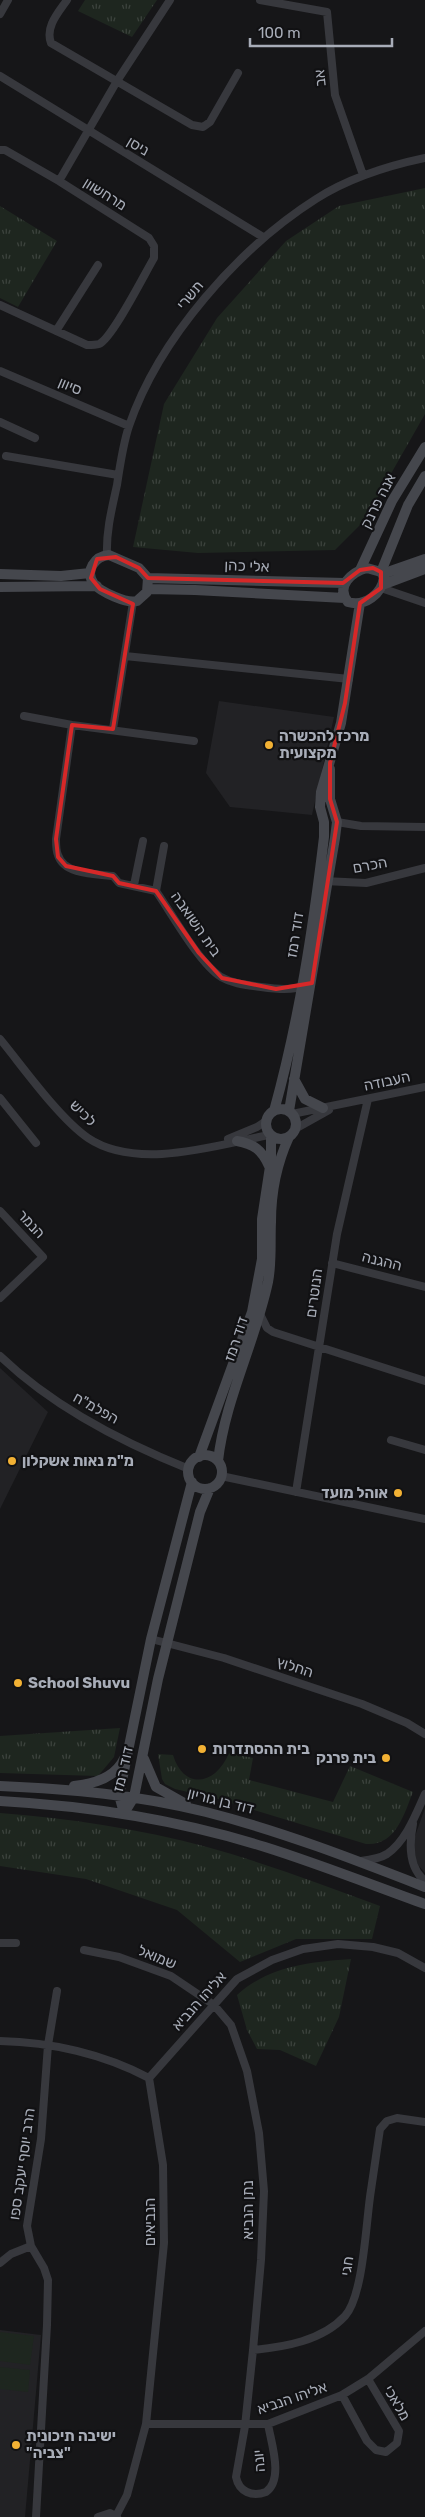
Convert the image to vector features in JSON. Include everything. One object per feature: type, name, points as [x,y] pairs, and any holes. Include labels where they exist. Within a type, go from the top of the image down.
[{"type":"street","points":[[0,14],[8,0]]},
{"type":"street","points":[[67,0],[50,26],[48,35],[51,43],[192,126],[203,127],[210,122],[238,73]]},
{"type":"street","points":[[59,181],[117,81],[170,0]]},
{"type":"street","name":"אב","points":[[260,0],[327,12],[335,95],[363,175]]},
{"type":"street","name":"ניסן","points":[[0,76],[263,237]]},
{"type":"street","name":"מרחשוון","points":[[0,150],[5,150],[59,181],[149,238],[154,246],[154,258],[108,337],[99,344],[87,345],[56,331]]},
{"type":"street","name":"תשרי","points":[[107,556],[106,539],[129,426],[156,367],[186,320],[222,278],[263,237],[317,198],[363,175],[425,158]]},
{"type":"street","points":[[0,305],[56,331],[98,265]]},
{"type":"street","name":"סיוון","points":[[0,371],[129,426]]},
{"type":"street","points":[[0,422],[35,438]]},
{"type":"street","name":"אנה פרנק","points":[[360,570],[392,501],[425,447]]},
{"type":"street","points":[[6,456],[118,475]]},
{"type":"street","name":"אנה פרנק","points":[[382,573],[408,505],[425,476]]},
{"type":"street","points":[[0,587],[97,586],[122,600],[133,602],[142,598],[148,584],[139,568],[116,557],[107,556],[98,559],[92,565],[90,573],[97,586]]},
{"type":"street","points":[[425,559],[382,573],[372,568],[360,570],[352,574],[345,583],[345,598],[348,602],[360,604],[371,598],[381,587],[425,569]]},
{"type":"street","points":[[0,574],[61,576],[90,573]]},
{"type":"street","points":[[381,587],[382,573]]},
{"type":"street","name":"אלי כהן","points":[[148,584],[345,583]]},
{"type":"street","name":"אלי כהן","points":[[148,584],[345,598]]},
{"type":"street","points":[[381,587],[425,603]]},
{"type":"street","points":[[113,729],[133,602]]},
{"type":"street","name":"דוד רמז","points":[[290,1113],[293,1076],[307,985],[324,830],[320,801],[322,783],[330,763],[341,723],[360,604]]},
{"type":"street","points":[[125,656],[349,679]]},
{"type":"street","points":[[24,716],[72,725],[194,740]]},
{"type":"street","name":"בית השואבה","points":[[72,725],[56,839],[58,857],[66,866],[77,871],[113,876],[119,883],[156,891],[199,953],[213,971],[222,978],[236,984],[265,988],[288,989],[307,985]]},
{"type":"street","name":"דוד רמז","points":[[274,1111],[307,985],[329,882],[337,822],[330,799],[330,763]]},
{"type":"street","points":[[337,822],[361,826],[425,827]]},
{"type":"street","points":[[134,885],[143,841]]},
{"type":"street","points":[[156,891],[164,846]]},
{"type":"street","name":"הכרם","points":[[318,880],[366,883],[425,868]]},
{"type":"street","name":"לכיש","points":[[0,1038],[68,1120],[89,1138],[115,1149],[146,1154],[180,1152],[270,1135]]},
{"type":"street","points":[[293,1076],[305,1099],[323,1108]]},
{"type":"street","name":"העבודה","points":[[290,1113],[425,1087]]},
{"type":"street","points":[[0,1098],[36,1143]]},
{"type":"street","name":"הנוטרים","points":[[296,1492],[332,1263],[368,1099]]},
{"type":"street","name":"העבודה","points":[[292,1133],[321,1113],[355,1102]]},
{"type":"street","points":[[278,1109],[290,1113],[295,1120],[292,1133],[281,1140],[270,1135],[266,1128],[266,1120],[274,1111],[278,1109]]},
{"type":"street","name":"לכיש","points":[[208,1147],[257,1128],[266,1120]]},
{"type":"street","name":"דוד רמז","points":[[218,1462],[224,1422],[260,1314],[270,1267],[271,1219],[276,1178],[292,1133]]},
{"type":"street","name":"דוד רמז","points":[[199,1457],[247,1327],[258,1288],[262,1259],[264,1200],[269,1166],[270,1135]]},
{"type":"street","points":[[236,1141],[258,1148],[269,1166]]},
{"type":"street","name":"הנמר","points":[[0,1211],[43,1257],[0,1298]]},
{"type":"street","name":"ההגנה","points":[[332,1263],[425,1287]]},
{"type":"street","points":[[260,1314],[267,1328],[272,1332],[320,1346],[425,1382]]},
{"type":"street","name":"הפלמ\"ח","points":[[0,1356],[19,1374],[53,1400],[152,1454],[189,1469]]},
{"type":"street","points":[[391,1440],[425,1450]]},
{"type":"street","points":[[209,1456],[218,1462],[221,1466],[222,1476],[217,1484],[210,1488],[200,1488],[192,1482],[189,1469],[199,1457],[209,1456]]},
{"type":"street","points":[[222,1476],[425,1519]]},
{"type":"street","name":"דוד רמז","points":[[124,1814],[119,1795],[151,1639],[192,1482]]},
{"type":"street","name":"דוד רמז","points":[[124,1814],[134,1797],[149,1721],[200,1512],[210,1488]]},
{"type":"street","name":"החלוץ","points":[[151,1639],[224,1658],[362,1704],[407,1723],[425,1734]]},
{"type":"street","points":[[55,1789],[83,1786],[108,1777],[122,1763],[129,1748]]},
{"type":"street","points":[[143,1757],[148,1775],[156,1787],[206,1812]]},
{"type":"street","name":"דוד בן גוריון","points":[[0,1786],[119,1795],[206,1812],[258,1826],[425,1887]]},
{"type":"street","points":[[358,1861],[375,1859],[387,1854],[413,1822],[425,1794]]},
{"type":"street","points":[[0,1801],[124,1814],[207,1831],[264,1846],[425,1904]]},
{"type":"street","points":[[413,1822],[411,1854],[414,1867],[425,1881]]},
{"type":"street","points":[[0,1943],[16,1943]]},
{"type":"street","name":"אליהו הנביא","points":[[149,2078],[237,1979],[272,1960],[303,1949],[338,1944],[373,1947],[398,1953],[425,1968]]},
{"type":"street","name":"שמואל","points":[[84,1950],[118,1957],[171,1976],[214,2005]]},
{"type":"street","name":"הרב יוסף יעקב ספו","points":[[36,2517],[48,2290],[44,2268],[30,2246],[27,2226],[40,2139],[48,2045],[58,1991]]},
{"type":"street","name":"נתן הנביא","points":[[214,2005],[231,2025],[247,2070],[259,2133],[264,2191],[262,2260],[245,2426]]},
{"type":"street","points":[[0,2041],[48,2045],[122,2064],[149,2078]]},
{"type":"street","name":"הנביאים","points":[[117,2516],[127,2495],[146,2424],[164,2243],[163,2165],[149,2078]]},
{"type":"street","name":"חגי","points":[[253,2350],[300,2342],[327,2331],[346,2316],[354,2298],[360,2272],[380,2129],[386,2121],[397,2118],[425,2122]]},
{"type":"street","points":[[0,2263],[11,2254],[30,2246]]},
{"type":"street","name":"אליהו הנביא","points":[[146,2424],[245,2426],[268,2424],[342,2395],[368,2379],[425,2331]]},
{"type":"street","name":"מלאכי","points":[[342,2395],[367,2441],[376,2450],[386,2452],[397,2443],[399,2431],[368,2379]]},
{"type":"street","name":"יונה","points":[[245,2426],[236,2477],[238,2485],[244,2491],[260,2494],[270,2489],[274,2482],[274,2459],[268,2424]]},
{"type":"street","points":[[98,2517],[104,2513],[117,2516]]},
{"type":"highlighted area","points":[[116,557],[139,568],[148,578],[343,583],[360,570],[373,568],[381,572],[381,588],[360,603],[345,703],[330,763],[330,799],[337,822],[312,983],[276,989],[222,978],[199,953],[156,891],[119,883],[113,876],[66,866],[58,857],[56,839],[72,725],[113,729],[130,628],[133,604],[100,589],[91,578],[97,559]]},
{"type":"shaded area","name":"מרכז להכשרה מקצועית","points":[[219,701],[334,717],[312,815],[230,807],[206,773]]},
{"type":"shaded area","name":"מ\"מ נאות אשקלון","points":[[0,1368],[48,1412],[0,1509]]},
{"type":"shaded area","points":[[425,1808],[425,1873],[418,1865],[414,1855],[414,1839]]},
{"type":"shaded area","name":"ישיבה תיכונית \"צביה\"","points":[[0,2330],[41,2335],[25,2517],[0,2517]]},
{"type":"green space","points":[[85,0],[157,0],[132,37],[78,11]]},
{"type":"green space","points":[[425,188],[425,414],[364,521],[335,550],[198,553],[133,547],[164,404],[217,318],[286,241],[339,206]]},
{"type":"green space","points":[[0,206],[57,241],[18,307],[0,298]]},
{"type":"green space","points":[[120,1728],[114,1757],[98,1776],[0,1773],[0,1736]]},
{"type":"green space","points":[[229,1753],[253,1758],[249,1780],[333,1802],[350,1766],[413,1792],[402,1819],[392,1834],[385,1840],[366,1844],[218,1799],[175,1789],[165,1784],[162,1779],[158,1754],[173,1755],[178,1767],[185,1774],[192,1779],[200,1780],[216,1772]]},
{"type":"green space","points":[[0,1813],[78,1821],[130,1830],[207,1847],[272,1867],[380,1906],[372,1939],[296,1939],[240,1962],[177,1910],[86,1879],[0,1866]]},
{"type":"green space","points":[[351,1959],[339,2017],[316,2066],[280,2050],[257,2049],[247,2030],[237,1995],[249,1985],[291,1967]]},
{"type":"green space","points":[[0,2332],[34,2336],[30,2365],[0,2361]]},
{"type":"green space","points":[[0,2367],[30,2370],[28,2392],[0,2389]]},
{"type":"place","name":"מרכז להכשרה מקצועית","points":[[269,745]]},
{"type":"place","name":"מ\"מ נאות אשקלון","points":[[12,1461]]},
{"type":"place","name":"אוהל מועד","points":[[398,1493]]},
{"type":"place","name":"School Shuvu","points":[[18,1683]]},
{"type":"place","name":"בית ההסתדרות","points":[[202,1749]]},
{"type":"place","name":"בית פרנק","points":[[386,1758]]},
{"type":"place","name":"ישיבה תיכונית \"צביה\"","points":[[16,2445]]}]
